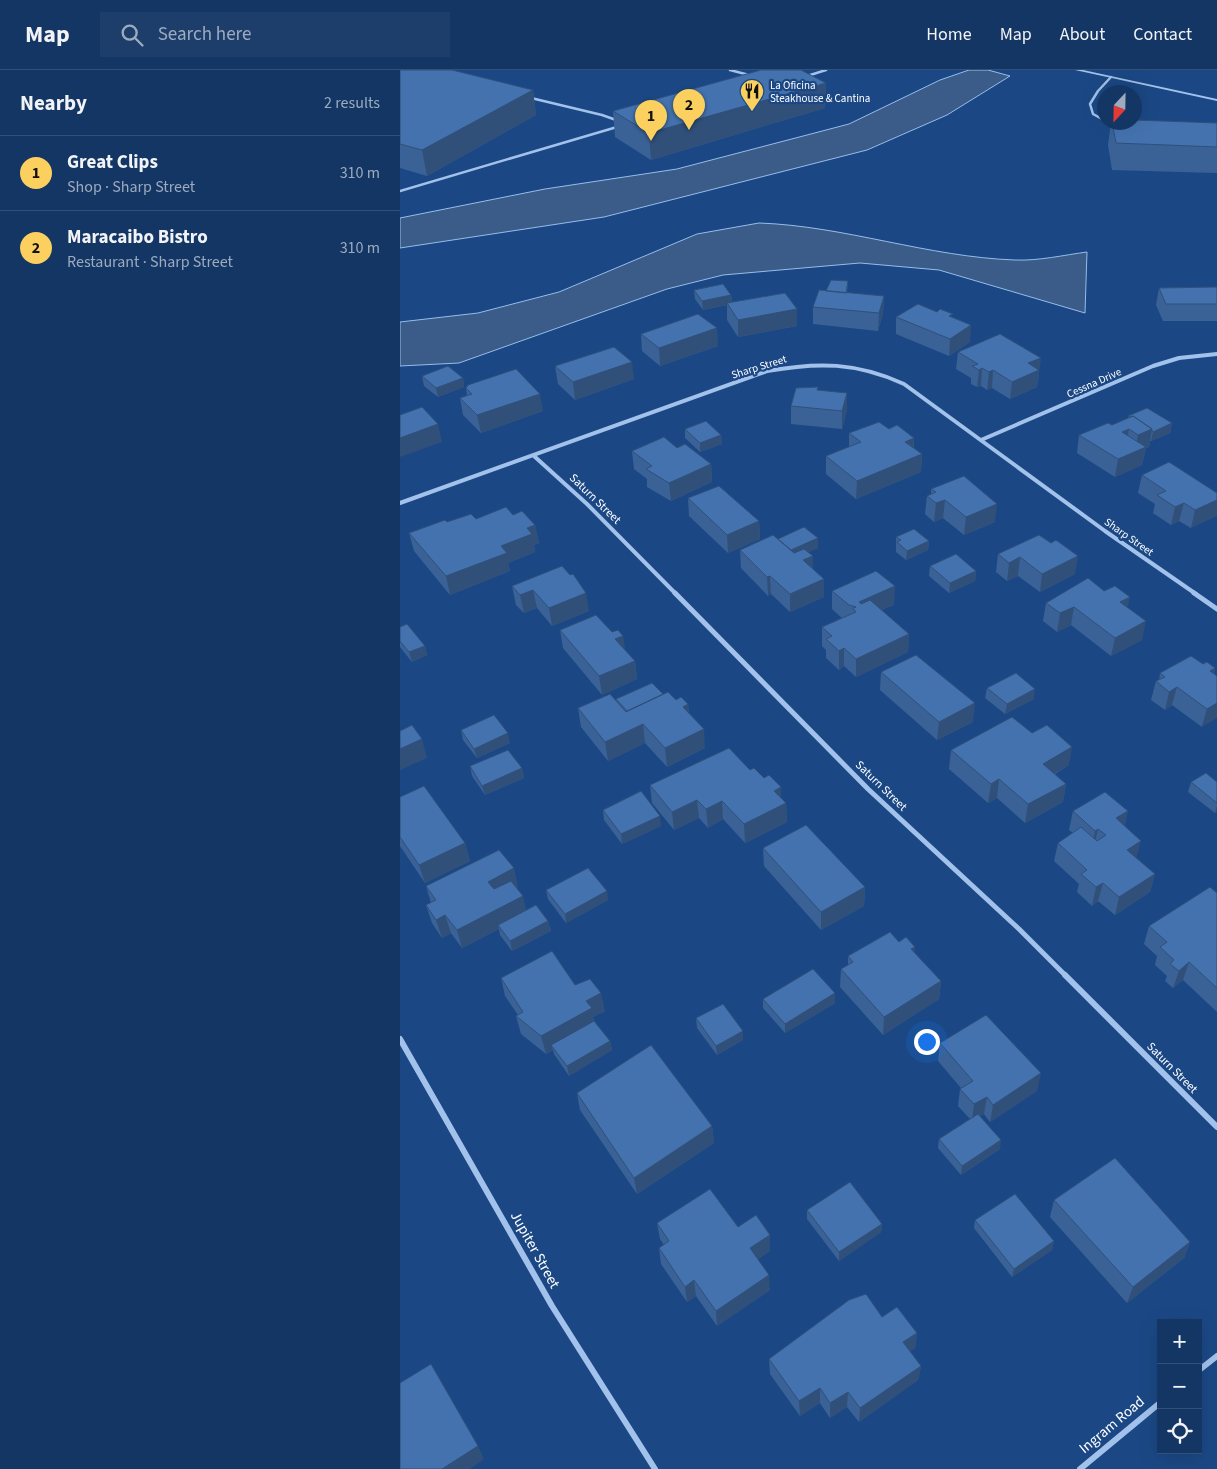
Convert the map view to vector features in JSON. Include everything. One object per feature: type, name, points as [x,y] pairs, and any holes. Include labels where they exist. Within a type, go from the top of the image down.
[{"type":"street","points":[[1077,70],[1217,100]]},
{"type":"street","name":"Cessna Drive","points":[[981,440],[1153,366],[1179,358],[1217,354]]},
{"type":"street","name":"Sharp Street","points":[[400,503],[767,372],[798,365],[819,363],[865,368],[904,384],[1105,531],[1217,609]]},
{"type":"street","name":"Saturn Street","points":[[534,456],[587,504],[868,788],[1018,929],[1217,1127]]},
{"type":"street","name":"Jupiter Street","points":[[400,1039],[552,1306],[656,1469]]},
{"type":"street","points":[[1202,1369],[1217,1356]]},
{"type":"street","name":"Ingram Road","points":[[1080,1469],[1157,1405]]},
{"type":"lane","points":[[730,70],[755,77]]},
{"type":"lane","points":[[798,78],[826,70]]},
{"type":"lane","points":[[1104,85],[1111,77]]},
{"type":"lane","points":[[1097,93],[1090,104],[1093,114],[1097,116]]},
{"type":"lane","points":[[523,96],[602,115],[627,124]]},
{"type":"lane","points":[[400,191],[618,127]]},
{"type":"water","points":[[969,70],[988,70],[1010,76],[947,115],[867,150],[604,217],[400,248],[400,218],[545,189],[677,169],[849,124],[940,80]]},
{"type":"water","points":[[759,223],[791,225],[855,235],[918,248],[983,258],[1033,260],[1087,252],[1085,313],[939,270],[860,263],[723,275],[667,289],[459,363],[400,366],[400,322],[478,313],[559,292],[697,234]]},
{"type":"building","points":[[400,70],[452,70],[533,90],[422,150],[400,144]]},
{"type":"building","points":[[761,70],[801,70],[826,83],[649,133],[613,111]]},
{"type":"building","points":[[1142,120],[1217,123],[1217,147],[1116,143],[1114,130],[1142,130]]},
{"type":"building","points":[[831,280],[848,281],[846,293],[826,291]]},
{"type":"building","points":[[723,284],[731,295],[702,301],[694,290]]},
{"type":"building","points":[[1217,287],[1217,304],[1166,304],[1159,288]]},
{"type":"building","points":[[819,290],[884,296],[879,313],[813,307]]},
{"type":"building","points":[[785,293],[797,309],[738,320],[727,303]]},
{"type":"building","points":[[918,304],[937,312],[940,309],[953,314],[949,316],[971,325],[950,339],[896,317]]},
{"type":"building","points":[[698,314],[717,328],[659,348],[641,334]]},
{"type":"building","points":[[1000,334],[1041,358],[1028,363],[1039,370],[1012,382],[993,370],[989,372],[982,368],[979,370],[972,366],[978,364],[958,352]]},
{"type":"building","points":[[614,347],[632,362],[573,382],[555,366]]},
{"type":"building","points":[[448,366],[463,378],[436,388],[422,376]]},
{"type":"building","points":[[516,369],[540,394],[477,415],[460,398],[472,394],[466,388],[468,385]]},
{"type":"building","points":[[818,387],[817,390],[847,393],[842,411],[791,406],[796,388]]},
{"type":"building","points":[[422,407],[438,424],[400,438],[400,415]]},
{"type":"building","points":[[1147,408],[1172,423],[1153,432],[1152,429],[1133,416],[1128,416]]},
{"type":"building","points":[[1133,416],[1152,429],[1138,435],[1129,429],[1122,432],[1146,447],[1118,459],[1079,435],[1108,423],[1112,425]]},
{"type":"building","points":[[706,421],[721,435],[700,443],[685,429]]},
{"type":"building","points":[[879,422],[889,429],[897,425],[914,438],[905,442],[922,454],[857,481],[826,456],[861,442],[849,433]]},
{"type":"building","points":[[664,437],[677,448],[685,444],[711,464],[669,483],[646,469],[652,466],[632,451]]},
{"type":"building","points":[[1169,462],[1217,493],[1217,500],[1195,510],[1184,503],[1175,507],[1157,495],[1166,491],[1142,475]]},
{"type":"building","points":[[964,476],[997,504],[966,517],[945,500],[936,503],[927,496],[936,492],[931,489]]},
{"type":"building","points":[[719,486],[759,521],[727,535],[688,498]]},
{"type":"building","points":[[506,507],[513,515],[522,511],[535,525],[527,528],[532,534],[501,546],[507,553],[446,576],[409,533],[445,520],[447,522],[471,514],[476,519]]},
{"type":"building","points":[[804,527],[818,538],[791,550],[778,539]]},
{"type":"building","points":[[914,529],[929,541],[907,551],[897,542],[901,540],[896,537]]},
{"type":"building","points":[[773,535],[794,553],[804,549],[813,556],[803,560],[824,579],[790,594],[770,576],[767,577],[740,550]]},
{"type":"building","points":[[1039,535],[1051,543],[1056,540],[1078,556],[1042,574],[1020,557],[1009,563],[998,554]]},
{"type":"building","points":[[956,554],[976,571],[950,583],[930,566]]},
{"type":"building","points":[[562,566],[570,575],[573,574],[586,593],[549,608],[533,590],[520,595],[512,586]]},
{"type":"building","points":[[876,571],[895,586],[859,602],[861,604],[870,600],[909,634],[856,659],[844,648],[839,651],[826,639],[832,636],[822,627],[856,612],[853,608],[856,607],[849,605],[832,591]]},
{"type":"building","points":[[1088,578],[1104,591],[1115,586],[1130,597],[1120,602],[1146,621],[1115,638],[1074,607],[1060,613],[1046,603]]},
{"type":"building","points":[[596,615],[612,632],[618,630],[623,636],[615,639],[635,661],[599,676],[560,630]]},
{"type":"building","points":[[407,624],[425,646],[409,652],[400,641],[400,627]]},
{"type":"building","points":[[916,655],[975,703],[939,722],[881,672]]},
{"type":"building","points":[[1191,656],[1203,664],[1207,662],[1215,668],[1210,671],[1217,676],[1217,703],[1207,709],[1177,687],[1169,692],[1156,681],[1165,677],[1160,673]]},
{"type":"building","points":[[1016,673],[1035,689],[1007,704],[987,688]]},
{"type":"building","points":[[652,683],[663,694],[627,711],[616,699]]},
{"type":"building","points":[[668,692],[676,700],[681,697],[688,704],[683,707],[704,729],[665,748],[643,724],[605,742],[578,708],[610,694],[626,712]]},
{"type":"building","points":[[494,715],[508,733],[474,749],[461,730]]},
{"type":"building","points":[[1012,717],[1032,733],[1047,725],[1072,747],[1043,764],[1066,784],[1028,804],[999,779],[991,784],[951,750]]},
{"type":"building","points":[[412,725],[422,739],[400,749],[400,731]]},
{"type":"building","points":[[729,748],[750,770],[754,768],[764,778],[769,775],[781,787],[774,791],[786,803],[744,824],[722,801],[706,809],[697,800],[672,812],[650,785]]},
{"type":"building","points":[[508,750],[522,768],[482,786],[470,766]]},
{"type":"building","points":[[1206,773],[1217,782],[1217,803],[1191,782]]},
{"type":"building","points":[[424,786],[465,843],[419,865],[400,837],[400,797]]},
{"type":"building","points":[[641,791],[660,816],[621,834],[603,810]]},
{"type":"building","points":[[1105,792],[1128,811],[1116,818],[1141,841],[1127,850],[1155,874],[1119,897],[1103,883],[1096,887],[1081,874],[1087,870],[1058,843],[1081,827],[1097,841],[1106,835],[1098,829],[1095,831],[1073,811]]},
{"type":"building","points":[[806,825],[865,887],[821,912],[763,848]]},
{"type":"building","points":[[499,850],[514,868],[488,882],[494,889],[511,881],[523,896],[457,930],[445,915],[436,920],[426,905],[436,900],[426,886]]},
{"type":"building","points":[[588,868],[607,891],[565,914],[546,890]]},
{"type":"building","points":[[1210,887],[1217,893],[1217,988],[1189,962],[1179,971],[1170,964],[1174,960],[1160,947],[1167,942],[1149,926]]},
{"type":"building","points":[[536,905],[548,921],[510,941],[498,925]]},
{"type":"building","points":[[890,932],[899,942],[906,937],[915,947],[911,949],[941,981],[884,1017],[841,969],[853,962],[848,956]]},
{"type":"building","points":[[552,951],[575,985],[590,979],[601,993],[586,1001],[592,1008],[541,1036],[516,1016],[523,1012],[501,978]]},
{"type":"building","points":[[813,969],[835,993],[785,1024],[763,999]]},
{"type":"building","points":[[723,1004],[743,1031],[716,1046],[696,1018]]},
{"type":"building","points":[[986,1015],[1041,1073],[993,1105],[987,1097],[974,1104],[960,1089],[973,1081],[940,1043]]},
{"type":"building","points":[[594,1021],[610,1041],[567,1066],[551,1045]]},
{"type":"building","points":[[651,1045],[712,1126],[634,1178],[577,1093]]},
{"type":"building","points":[[978,1114],[1001,1140],[962,1166],[939,1139]]},
{"type":"building","points":[[1115,1158],[1190,1242],[1133,1287],[1054,1200]]},
{"type":"building","points":[[850,1182],[882,1224],[839,1252],[807,1210]]},
{"type":"building","points":[[710,1189],[738,1227],[756,1215],[770,1235],[750,1248],[769,1275],[716,1311],[694,1280],[685,1287],[659,1248],[669,1241],[657,1223]]},
{"type":"building","points":[[1015,1194],[1054,1241],[1014,1269],[975,1220]]},
{"type":"building","points":[[866,1294],[882,1317],[897,1307],[917,1333],[903,1342],[921,1366],[860,1408],[848,1392],[830,1403],[820,1388],[799,1401],[769,1359],[849,1300]]},
{"type":"building","points":[[431,1364],[478,1446],[442,1469],[400,1469],[400,1383]]},
{"type":"place","name":"La Oficina Steakhouse & Cantina","points":[[752,112]]},
{"type":"place","name":"Maracaibo Bistro","points":[[689,130]]},
{"type":"place","name":"Great Clips","points":[[651,141]]}]
